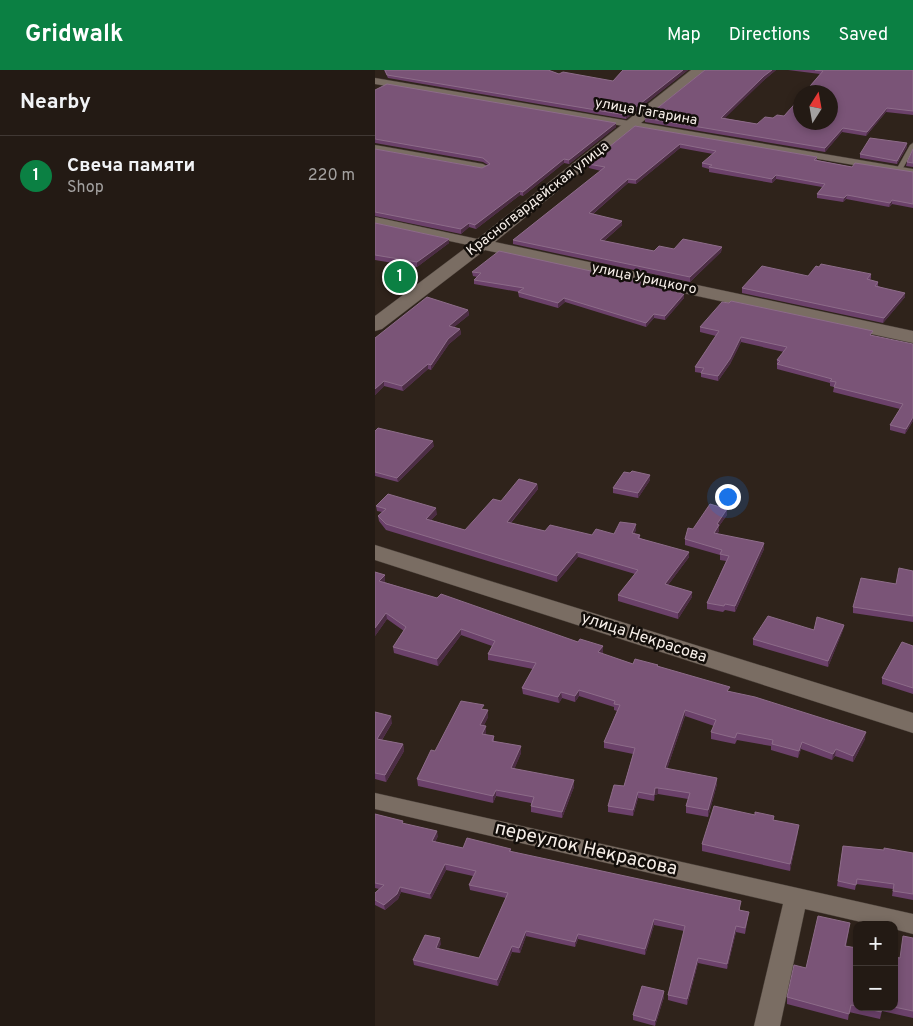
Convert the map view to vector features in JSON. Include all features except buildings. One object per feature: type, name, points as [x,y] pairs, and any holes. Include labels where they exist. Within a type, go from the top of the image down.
[{"type":"street","name":"Красногвардейская улица","points":[[375,325],[482,244],[699,70]]},
{"type":"street","name":"улица Гагарина","points":[[375,81],[913,172]]},
{"type":"street","points":[[375,148],[483,166]]},
{"type":"street","name":"улица Урицкого","points":[[375,221],[913,337]]},
{"type":"street","name":"улица Некрасова","points":[[375,552],[913,723]]},
{"type":"street","name":"переулок Некрасова","points":[[375,801],[913,924]]},
{"type":"street","points":[[767,1026],[796,896]]},
{"type":"lane","points":[[899,170],[913,145]]},
{"type":"place","name":"Свеча памяти","points":[[400,277]]}]
